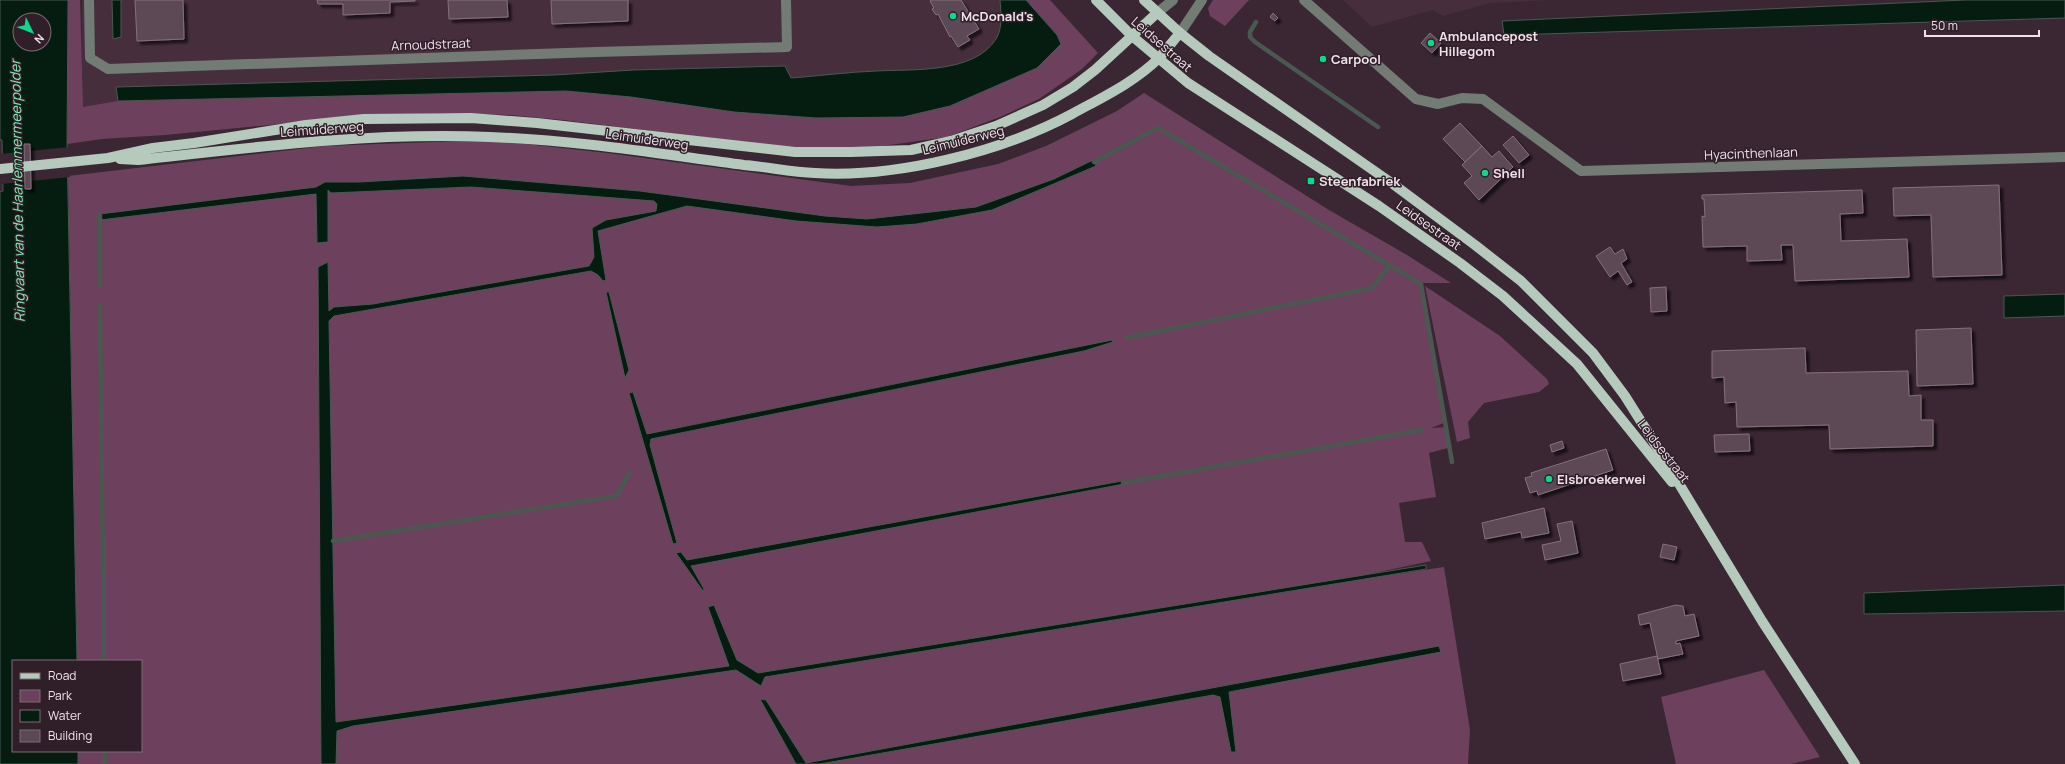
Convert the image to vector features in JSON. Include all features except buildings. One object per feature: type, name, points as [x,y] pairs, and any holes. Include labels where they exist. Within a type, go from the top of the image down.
[{"type":"main road","name":"Leidsestraat","points":[[1096,0],[1132,36],[1188,83],[1379,206],[1460,263],[1503,296],[1577,364],[1643,445],[1702,522]]},
{"type":"main road","name":"Leidsestraat","points":[[1144,0],[1180,33],[1214,60],[1393,184],[1521,281],[1593,353],[1625,396],[1762,621],[1855,764]]},
{"type":"main road","name":"Leimuiderweg","points":[[0,169],[108,158],[154,148],[306,125],[364,119],[405,118],[471,118],[544,123],[795,152],[911,150],[951,141],[996,126],[1043,105],[1079,83],[1157,13]]},
{"type":"main road","name":"Leimuiderweg","points":[[108,158],[138,160],[346,139],[422,136],[490,136],[563,140],[816,173],[873,171],[953,158],[1004,144],[1057,122],[1101,98],[1158,59],[1180,33]]},
{"type":"street","name":"Arnoudstraat","points":[[89,0],[90,58],[108,69],[588,52],[787,47],[786,0]]},
{"type":"street","name":"Leidsestraat","points":[[1157,13],[1173,0]]},
{"type":"street","name":"Leidsestraat","points":[[1180,33],[1202,0]]},
{"type":"street","name":"Hyacinthenlaan","points":[[1304,0],[1416,99],[1438,104],[1462,98],[1483,99],[1581,170],[2065,157]]},
{"type":"shaded area","points":[[82,0],[1039,0],[1075,51],[993,102],[822,135],[508,98],[82,107]]},
{"type":"shaded area","points":[[1343,0],[1552,0],[1490,3],[1443,16],[1433,10],[1372,27]]},
{"type":"green space","points":[[68,0],[80,0],[83,107],[118,101],[566,91],[631,97],[950,106],[1037,68],[1061,44],[1057,35],[1026,0],[1050,0],[1098,53],[1082,69],[1039,99],[1000,117],[947,137],[868,148],[813,151],[563,120],[510,115],[442,113],[362,116],[165,135],[102,139],[67,144]]},
{"type":"green space","points":[[1213,0],[1249,0],[1225,26],[1210,16],[1208,8]]},
{"type":"green space","points":[[1144,93],[1329,210],[1407,255],[1451,283],[1423,283],[1395,268],[1420,285],[1444,423],[1431,428],[1447,427],[1448,448],[1429,453],[1436,497],[1399,503],[1405,542],[1422,542],[1431,561],[1303,588],[1444,567],[1470,730],[1468,764],[78,764],[78,752],[142,752],[142,660],[77,660],[68,176],[325,146],[489,140],[607,153],[851,186],[910,183],[998,164],[1046,146],[1117,111]]},
{"type":"green space","points":[[1425,286],[1500,336],[1547,379],[1549,384],[1539,392],[1484,403],[1468,422],[1470,438],[1457,442]]},
{"type":"green space","points":[[1764,670],[1820,757],[1791,764],[1676,764],[1661,697]]},
{"type":"water","name":"Ringvaart van de Haarlemmermeerpolder","points":[[0,0],[68,0],[67,144],[77,660],[12,660],[12,752],[78,752],[78,764],[0,764],[0,192],[3,191],[2,140],[0,140]]},
{"type":"water","points":[[112,0],[121,0],[121,37],[113,39]]},
{"type":"water","points":[[1000,0],[1026,0],[1057,35],[1061,44],[1037,68],[950,106],[903,117],[816,118],[734,112],[631,97],[566,91],[118,101],[116,87],[554,75],[633,70],[785,66],[791,78],[924,69],[958,64],[973,58],[986,50],[996,39],[1000,30]]},
{"type":"water","points":[[1965,0],[2065,0],[2065,18],[1509,35],[1504,34],[1502,21]]},
{"type":"water","points":[[1093,160],[1096,166],[992,210],[917,224],[877,227],[796,221],[687,206],[598,231],[606,280],[603,281],[598,275],[591,271],[334,316],[329,321],[336,722],[729,666],[708,607],[714,605],[737,660],[758,673],[1426,565],[1426,569],[765,677],[761,686],[736,670],[353,726],[337,731],[336,764],[321,764],[318,267],[328,262],[329,311],[334,307],[373,304],[589,266],[594,257],[592,228],[606,220],[656,211],[657,204],[654,201],[471,187],[331,193],[328,190],[328,242],[317,243],[316,194],[100,220],[100,214],[316,187],[325,182],[359,182],[463,176],[640,191],[825,216],[867,219],[976,207],[1054,179]]},
{"type":"water","points":[[606,292],[609,292],[629,370],[625,378]]},
{"type":"water","points":[[2065,294],[2065,316],[2004,318],[2004,296]]},
{"type":"water","points":[[1112,340],[1113,342],[1084,351],[651,439],[650,445],[677,543],[673,544],[629,393],[633,392],[647,434]]},
{"type":"water","points":[[1122,481],[1124,484],[691,566],[704,589],[703,591],[676,553],[681,552],[687,560]]},
{"type":"water","points":[[2065,585],[2065,611],[1864,614],[1864,593]]},
{"type":"water","points":[[1439,646],[1441,652],[1229,692],[1236,752],[1231,752],[1220,697],[1213,695],[820,764],[796,764],[760,699],[766,700],[806,763]]},
{"type":"pier","points":[[69,147],[70,177],[1,184],[0,154]]},
{"type":"waterway","points":[[1256,22],[1250,32],[1250,37],[1255,42],[1378,127]]},
{"type":"waterway","points":[[1094,162],[1158,128],[1421,284],[1452,462]]},
{"type":"waterway","points":[[100,214],[100,285]]},
{"type":"waterway","points":[[1126,338],[1372,288],[1390,265]]},
{"type":"waterway","points":[[100,306],[104,660]]},
{"type":"waterway","points":[[1123,483],[1422,430]]},
{"type":"waterway","points":[[333,541],[617,496],[629,473]]},
{"type":"waterway","points":[[105,752],[105,764]]},
{"type":"place","name":"McDonald's","points":[[953,16]]},
{"type":"place","name":"Ambulancepost Hillegom","points":[[1431,43]]},
{"type":"place","name":"Carpool","points":[[1323,59]]},
{"type":"place","name":"Shell","points":[[1485,173]]},
{"type":"place","name":"Steenfabriek","points":[[1311,181]]},
{"type":"place","name":"Elsbroekerwei","points":[[1549,479]]}]
